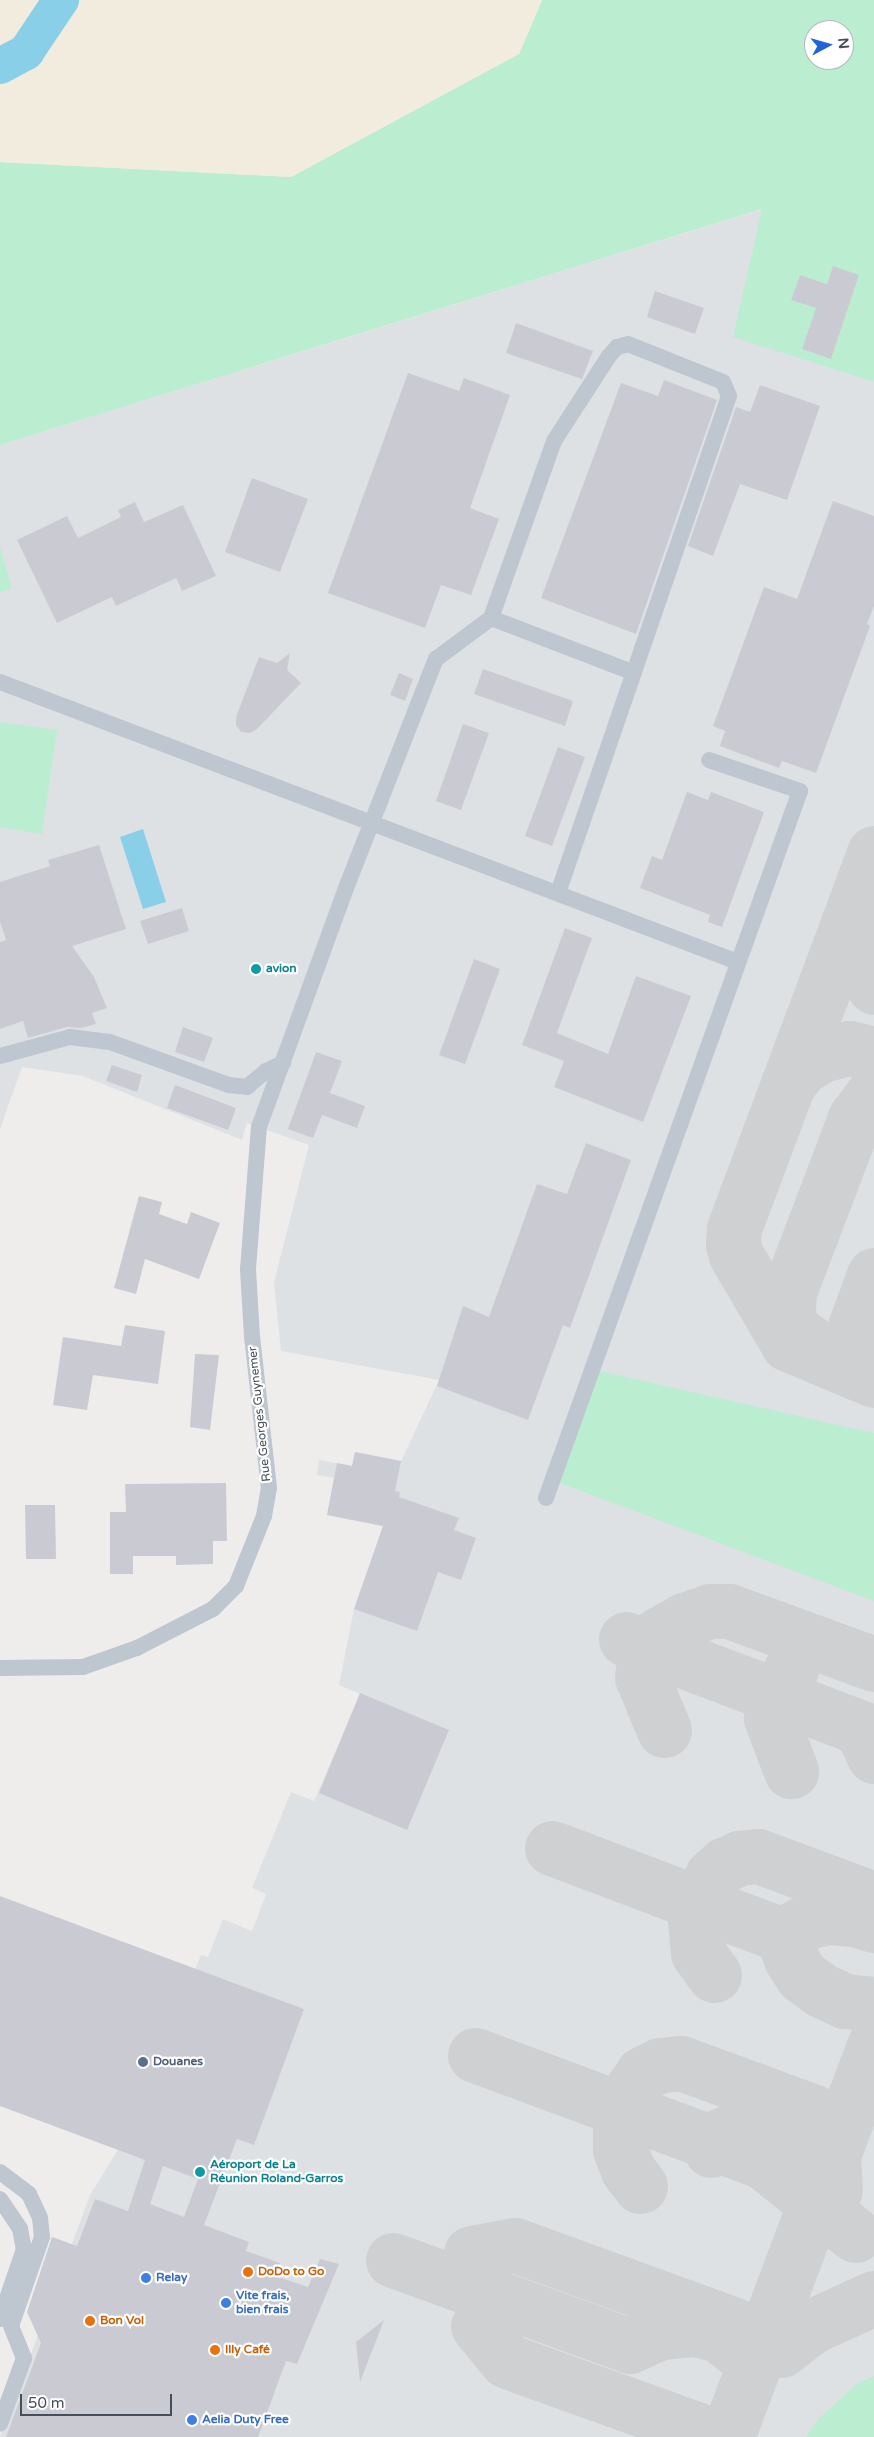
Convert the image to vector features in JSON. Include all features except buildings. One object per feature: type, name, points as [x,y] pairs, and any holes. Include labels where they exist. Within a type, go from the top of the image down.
[{"type":"street","points":[[558,893],[634,673],[729,396],[728,388],[723,382],[628,344],[617,348],[609,356],[554,441],[491,618],[634,673]]},
{"type":"street","name":"Rue Georges Guynemer","points":[[0,1668],[83,1667],[137,1648],[213,1609],[236,1586],[264,1516],[268,1488],[252,1337],[248,1269],[259,1127],[371,824],[436,659],[491,618]]},
{"type":"street","points":[[0,682],[738,962]]},
{"type":"street","points":[[546,1498],[800,791],[709,760]]},
{"type":"street","points":[[0,1056],[70,1037],[110,1042],[229,1085],[247,1087],[266,1071],[283,1063]]},
{"type":"street","points":[[0,2172],[29,2194],[40,2218],[42,2237],[11,2326],[24,2358],[0,2424]]},
{"type":"street","points":[[0,2199],[9,2208],[24,2240],[24,2249],[0,2319]]},
{"type":"shaded area","name":"Aéroport de La Réunion Roland-Garros","points":[[874,170],[874,2437],[0,2437],[90,2195],[131,2128],[201,1955],[208,1957],[223,1919],[252,1931],[266,1894],[252,1888],[291,1792],[314,1801],[360,1694],[339,1685],[354,1609],[383,1526],[327,1515],[334,1478],[317,1475],[319,1460],[352,1466],[355,1452],[401,1461],[439,1380],[281,1351],[274,1282],[309,1145],[247,1123],[242,1140],[83,1076],[22,1067],[0,1129],[0,445],[763,209]]},
{"type":"green space","points":[[542,0],[874,0],[874,382],[733,337],[762,209],[0,445],[0,162],[291,177],[519,54]],"holes":[[[833,267],[859,275],[831,359],[802,349],[816,308],[791,300],[800,275],[827,284]]]},
{"type":"green space","points":[[0,547],[12,588],[0,592]]},
{"type":"green space","points":[[0,722],[57,730],[42,834],[0,827]]},
{"type":"green space","points":[[586,1368],[874,1433],[874,1601],[560,1483]]},
{"type":"green space","points":[[874,2376],[874,2437],[806,2437],[818,2419],[857,2384]]},
{"type":"sand","points":[[0,0],[542,0],[519,54],[291,177],[0,162]]},
{"type":"water","points":[[143,829],[166,902],[143,909],[120,837]]},
{"type":"waterway","points":[[0,66],[26,52],[61,0]]},
{"type":"taxiway","points":[[874,853],[849,921],[847,938],[874,987]]},
{"type":"taxiway","points":[[849,921],[734,1229],[733,1244],[736,1255],[788,1344],[874,1380]]},
{"type":"taxiway","points":[[788,1084],[802,1067],[821,1055],[849,1048],[874,1054]]},
{"type":"taxiway","points":[[812,1344],[793,1330],[788,1315],[789,1292],[855,1118],[874,1093]]},
{"type":"taxiway","points":[[874,1275],[852,1335],[857,1362],[874,1379]]},
{"type":"taxiway","points":[[664,1730],[642,1677],[645,1655],[658,1635],[684,1620],[710,1611],[729,1611],[874,1664]]},
{"type":"taxiway","points":[[626,1639],[861,1728],[874,1756]]},
{"type":"taxiway","points":[[791,1669],[771,1718],[791,1771]]},
{"type":"taxiway","points":[[552,1848],[782,1935],[804,1923],[827,1917],[855,1919],[874,1925]]},
{"type":"taxiway","points":[[714,1975],[698,1953],[695,1916],[712,1876],[724,1865],[739,1858],[758,1856],[874,1899]]},
{"type":"taxiway","points":[[782,1935],[791,1959],[802,1976],[821,1990],[845,2001],[874,2004]]},
{"type":"taxiway","points":[[727,2437],[874,2045]]},
{"type":"taxiway","points":[[475,2055],[762,2161],[855,2235]]},
{"type":"taxiway","points":[[640,2186],[628,2170],[620,2149],[620,2120],[630,2092],[642,2074],[660,2065],[681,2063],[814,2112]]},
{"type":"taxiway","points":[[711,2150],[707,2141],[748,2124],[773,2123],[800,2130],[833,2155],[835,2190]]},
{"type":"taxiway","points":[[471,2253],[515,2245],[771,2338],[790,2336],[810,2327]]},
{"type":"taxiway","points":[[393,2260],[630,2346],[660,2332],[695,2329],[719,2335],[754,2363]]},
{"type":"taxiway","points":[[781,2350],[810,2327],[874,2298]]},
{"type":"taxiway","points":[[478,2326],[507,2361],[718,2437]]},
{"type":"place","name":"avion","points":[[256,969]]},
{"type":"place","name":"Douanes","points":[[143,2062]]},
{"type":"place","name":"Aéroport de La Réunion Roland-Garros","points":[[200,2172]]},
{"type":"place","name":"DoDo to Go","points":[[248,2272]]},
{"type":"place","name":"Relay","points":[[146,2278]]},
{"type":"place","name":"Vite frais, bien frais","points":[[226,2303]]},
{"type":"place","name":"Bon Vol","points":[[90,2321]]},
{"type":"place","name":"Illy Café","points":[[215,2350]]},
{"type":"place","name":"Aelia Duty Free","points":[[192,2420]]}]
